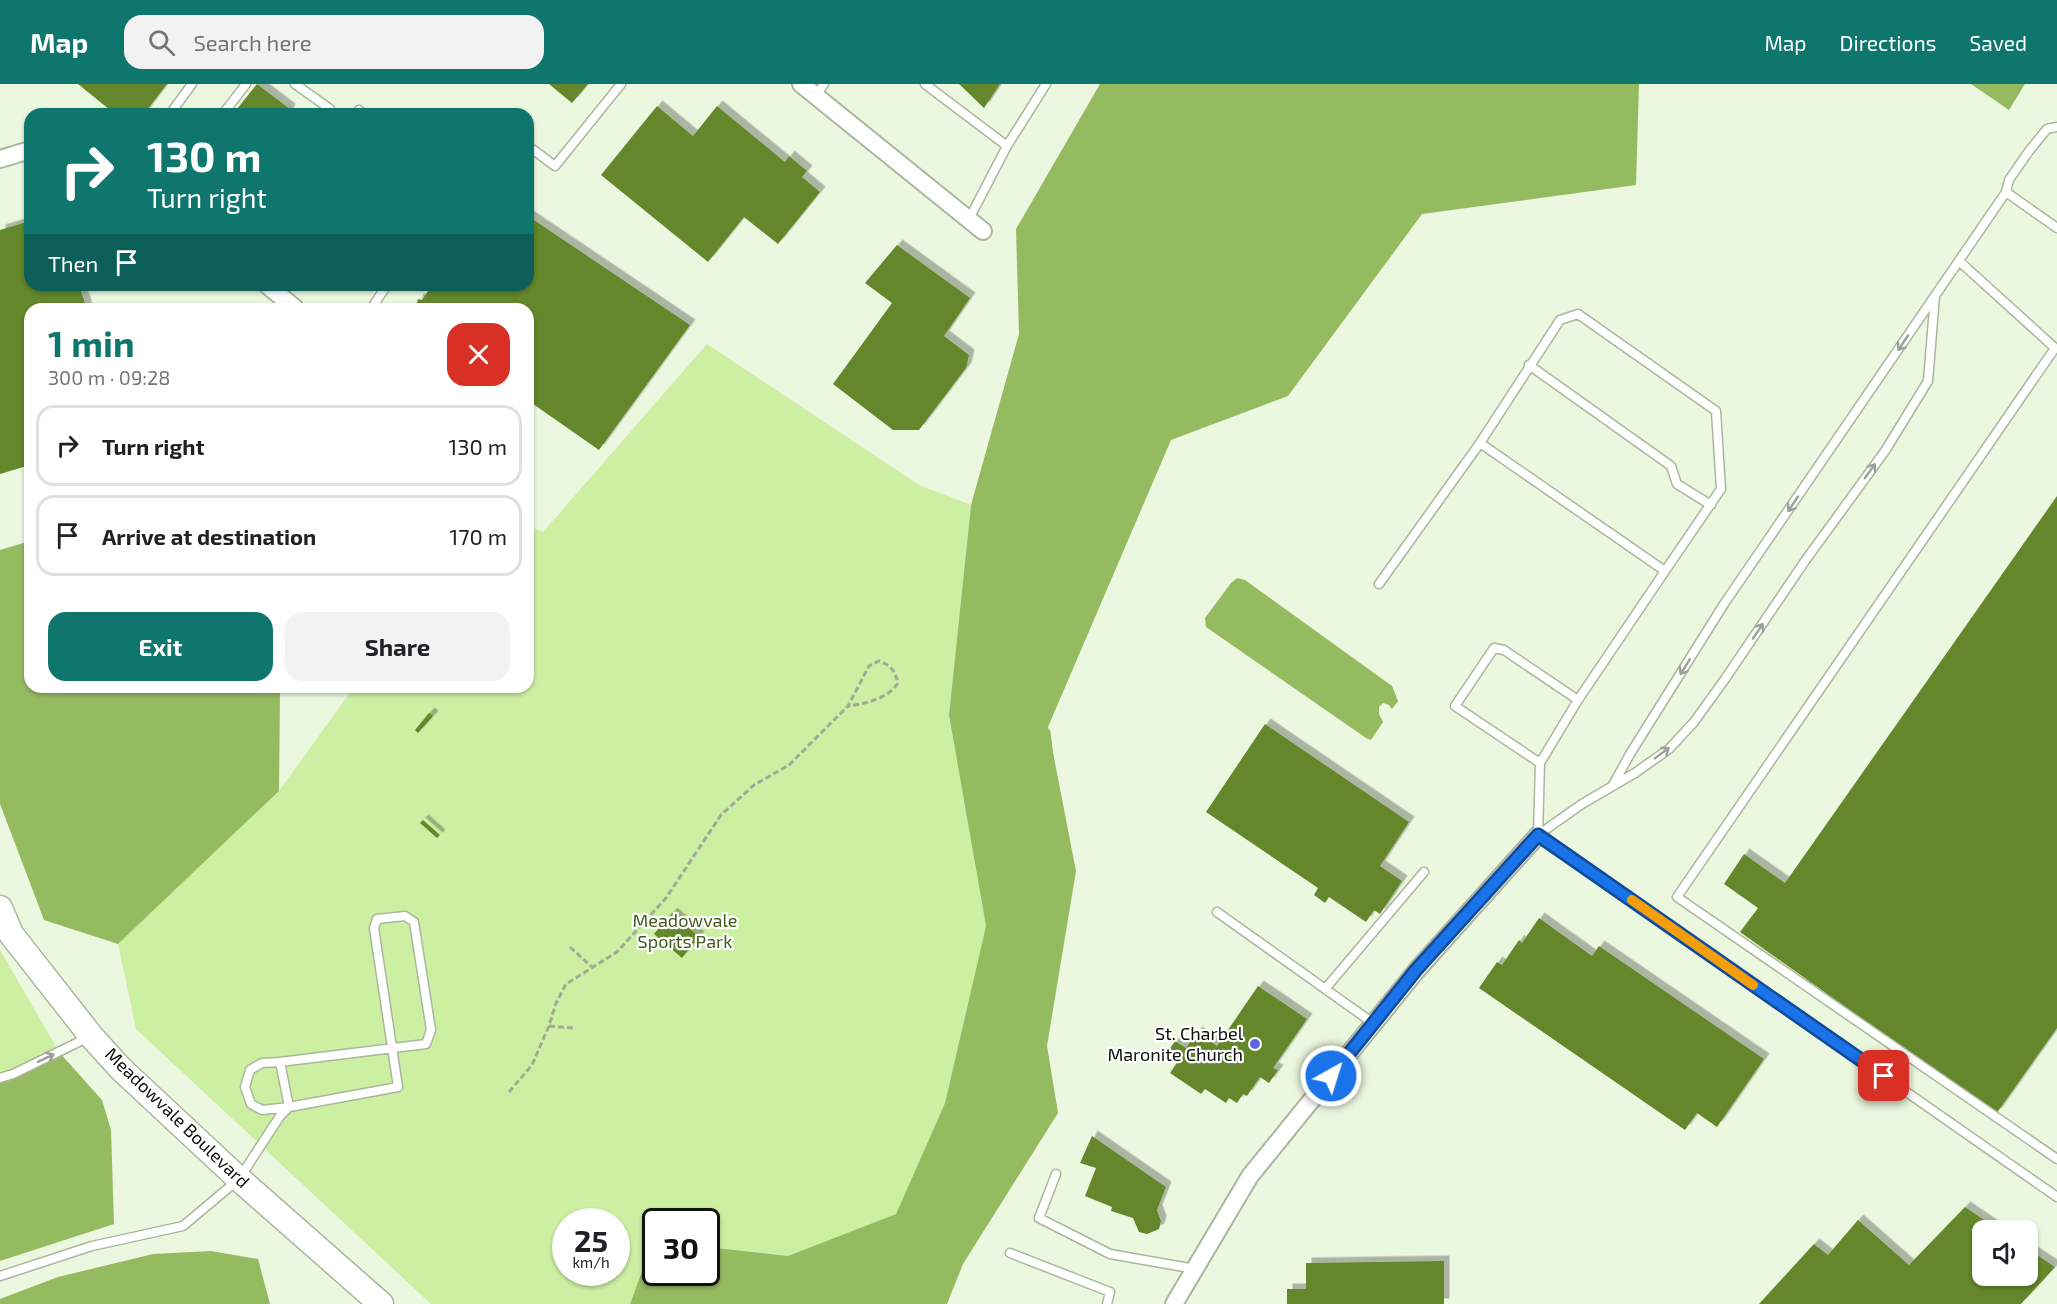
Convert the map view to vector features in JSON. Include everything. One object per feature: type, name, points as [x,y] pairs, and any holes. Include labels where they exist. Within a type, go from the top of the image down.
[{"type":"main road","name":"Meadowvale Boulevard","points":[[0,908],[11,934],[91,1036],[121,1069],[239,1179],[381,1304]]},
{"type":"street","points":[[801,84],[820,90],[982,231]]},
{"type":"street","points":[[0,159],[24,152]]},
{"type":"street","points":[[274,291],[289,303]]},
{"type":"street","points":[[1174,1304],[1250,1176],[1416,970],[1538,835]]},
{"type":"lane","points":[[174,108],[192,84]]},
{"type":"lane","points":[[228,108],[246,84]]},
{"type":"lane","points":[[295,84],[329,108]]},
{"type":"lane","points":[[534,150],[555,166],[621,84]]},
{"type":"lane","points":[[925,84],[1008,146]]},
{"type":"lane","points":[[969,219],[1008,146],[1046,84]]},
{"type":"lane","points":[[1614,785],[1630,754],[1724,604],[2006,192],[2008,180],[2047,129],[2057,127]]},
{"type":"lane","points":[[2006,192],[2057,228]]},
{"type":"lane","points":[[1959,261],[2055,348],[1677,897],[2057,1159]]},
{"type":"lane","points":[[1538,835],[1669,749],[1694,722],[1805,561],[1885,451],[1928,381],[1936,295]]},
{"type":"lane","points":[[1379,584],[1480,443],[1560,320],[1578,315],[1716,411],[1721,489],[1578,700],[1540,763],[1538,835]]},
{"type":"lane","points":[[1529,365],[1671,466],[1677,484],[1711,505]]},
{"type":"lane","points":[[1480,443],[1665,571]]},
{"type":"lane","points":[[1540,763],[1455,706],[1494,648],[1504,650],[1578,700]]},
{"type":"lane","points":[[1538,835],[2057,1197]]},
{"type":"lane","points":[[1324,989],[1424,872]]},
{"type":"lane","points":[[1217,912],[1373,1023]]},
{"type":"lane","points":[[392,1048],[374,928],[377,919],[405,916],[414,922],[431,1030],[426,1044],[392,1048],[280,1062],[262,1063],[250,1070],[245,1087],[251,1104],[262,1110],[398,1087],[392,1048]]},
{"type":"lane","points":[[0,1078],[13,1074],[91,1036]]},
{"type":"lane","points":[[280,1062],[289,1107]]},
{"type":"lane","points":[[0,1276],[92,1246],[183,1226],[239,1179],[280,1116],[289,1107]]},
{"type":"lane","points":[[1056,1174],[1039,1218],[1110,1254],[1195,1269]]},
{"type":"lane","points":[[1010,1253],[1110,1292],[1107,1304]]},
{"type":"path","points":[[509,1092],[532,1065],[556,1003],[566,984],[617,952],[666,898],[722,815],[754,785],[789,765],[848,706],[869,666],[879,661],[888,664],[896,673],[898,683],[894,690],[864,704],[848,706]]},
{"type":"path","points":[[570,947],[592,967]]},
{"type":"path","points":[[549,1026],[573,1028]]},
{"type":"green space","name":"Meadowvale Sports Park","points":[[707,344],[919,485],[971,505],[949,715],[986,926],[945,1103],[896,1214],[788,1256],[720,1248],[720,1208],[642,1208],[642,1271],[630,1304],[431,1304],[136,1029],[118,944],[279,791],[350,693],[534,693],[534,528],[543,532]]},
{"type":"green space","points":[[0,950],[59,1052],[0,1076]]},
{"type":"shaded area","points":[[1100,84],[1639,84],[1636,185],[1422,214],[1288,396],[1171,440],[1048,727],[1076,871],[1047,1046],[1058,1113],[963,1264],[947,1304],[630,1304],[642,1271],[642,1286],[720,1286],[720,1248],[788,1256],[896,1214],[945,1103],[986,926],[949,715],[971,505],[1019,334],[1016,229]]},
{"type":"shaded area","points":[[1971,84],[2025,84],[2009,110]]},
{"type":"shaded area","points":[[24,543],[24,693],[280,693],[279,791],[118,944],[44,920],[0,804],[0,550]]},
{"type":"shaded area","points":[[1237,578],[1245,580],[1392,686],[1398,701],[1392,709],[1383,703],[1379,707],[1379,714],[1383,722],[1371,740],[1206,627],[1205,618]]},
{"type":"shaded area","points":[[59,1052],[102,1100],[111,1130],[114,1224],[0,1261],[0,1076]]},
{"type":"shaded area","points":[[211,1251],[258,1259],[270,1304],[0,1304],[0,1299],[58,1277],[153,1254]]},
{"type":"building","points":[[78,84],[167,84],[149,108],[108,108]]},
{"type":"building","points":[[257,84],[289,108],[238,108]]},
{"type":"building","points":[[549,84],[588,84],[572,103]]},
{"type":"building","points":[[959,84],[1000,84],[984,108]]},
{"type":"building","points":[[657,106],[693,136],[717,106],[785,162],[789,156],[807,171],[802,177],[820,192],[778,244],[744,217],[708,262],[601,175]]},
{"type":"building","points":[[534,220],[690,325],[599,450],[534,405],[534,303],[417,303],[418,299],[422,300],[428,291],[534,291]]},
{"type":"building","points":[[24,223],[24,291],[81,291],[85,303],[24,303],[24,467],[0,474],[0,230]]},
{"type":"building","points":[[897,245],[970,298],[944,336],[969,355],[966,368],[919,430],[893,430],[833,384],[892,303],[865,283]]},
{"type":"building","points":[[2057,496],[2057,1028],[1996,1114],[1740,932],[1758,908],[1724,884],[1744,854],[1785,883]]},
{"type":"building","points":[[429,713],[433,716],[418,733],[415,730]]},
{"type":"building","points":[[1265,724],[1409,822],[1380,866],[1402,881],[1380,914],[1374,910],[1366,922],[1329,897],[1325,903],[1314,895],[1318,888],[1206,812]]},
{"type":"building","points":[[423,820],[440,835],[437,838],[420,823]]},
{"type":"building","points":[[672,913],[699,937],[682,958],[654,934]]},
{"type":"building","points":[[1539,918],[1592,956],[1599,946],[1764,1059],[1717,1127],[1697,1113],[1685,1130],[1479,988],[1497,962],[1502,965],[1519,940],[1522,943]]},
{"type":"building","name":"St. Charbel Maronite Church","points":[[1258,986],[1307,1019],[1273,1068],[1278,1070],[1269,1083],[1260,1077],[1247,1096],[1243,1094],[1237,1103],[1229,1098],[1226,1103],[1205,1089],[1201,1094],[1170,1073],[1178,1061],[1167,1053],[1175,1041],[1186,1048],[1197,1032],[1217,1046]]},
{"type":"building","points":[[1092,1136],[1166,1187],[1157,1210],[1161,1221],[1159,1229],[1147,1234],[1139,1232],[1133,1218],[1111,1211],[1112,1207],[1085,1196],[1096,1168],[1080,1163]]},
{"type":"building","points":[[1965,1207],[1984,1220],[1972,1220],[1972,1286],[2038,1286],[2021,1304],[1759,1304],[1814,1244],[1828,1255],[1858,1220],[1909,1265]]},
{"type":"building","points":[[2038,1256],[2055,1267],[2038,1286]]},
{"type":"building","points":[[1444,1261],[1444,1304],[1287,1304],[1287,1289],[1306,1289],[1306,1263]]},
{"type":"waterway","points":[[897,1304],[896,1265],[911,1226],[931,1210],[993,1121],[1046,885],[1042,827],[1054,781],[1048,732],[1010,690],[998,659],[995,617],[1040,528],[1050,493],[1040,468],[1034,409],[1040,388],[1089,335],[1239,238],[1271,199],[1311,114],[1318,84]]},
{"type":"slow traffic","points":[[1632,900],[1753,985]]},
{"type":"place","name":"St. Charbel Maronite Church","points":[[1255,1044]]},
{"type":"route","points":[[1331,1076],[1416,970],[1538,835],[1884,1076]]}]
